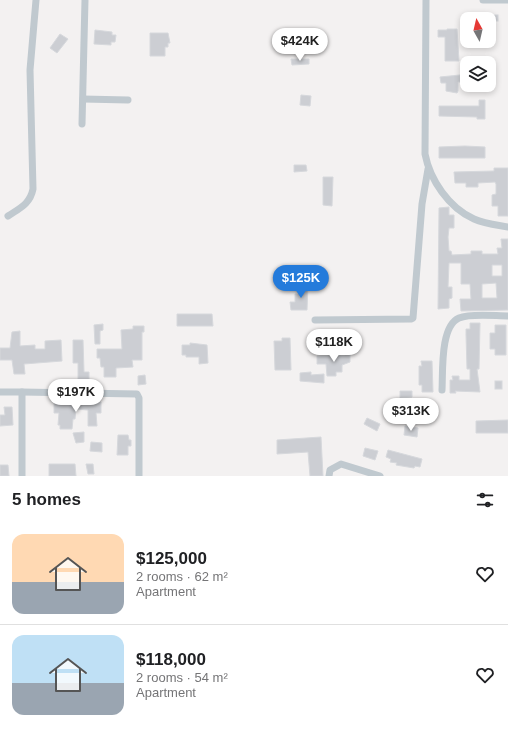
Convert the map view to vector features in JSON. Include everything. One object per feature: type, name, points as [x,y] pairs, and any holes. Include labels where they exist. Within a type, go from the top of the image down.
[{"type":"street","points":[[8,216],[27,203],[32,197],[30,70],[36,0]]},
{"type":"street","points":[[82,124],[85,0]]},
{"type":"street","points":[[426,0],[425,154],[428,170],[439,189],[457,208],[473,219],[508,227]]},
{"type":"street","points":[[483,0],[508,0]]},
{"type":"street","points":[[82,100],[128,100]]},
{"type":"street","points":[[315,320],[413,318],[422,204],[428,170]]},
{"type":"street","points":[[442,390],[445,344],[447,332],[453,322],[459,318],[467,316],[508,316]]},
{"type":"street","points":[[0,392],[137,394],[139,398],[139,476]]},
{"type":"street","points":[[22,392],[22,476]]},
{"type":"street","points":[[329,476],[330,470],[341,464],[380,476]]},
{"type":"building","points":[[496,15],[498,15],[498,21],[496,21]]},
{"type":"building","points":[[457,29],[459,61],[445,61],[445,37],[438,37],[438,30]]},
{"type":"building","points":[[95,30],[112,32],[112,35],[116,35],[115,42],[111,42],[111,45],[94,44]]},
{"type":"building","points":[[307,30],[318,30],[319,43],[315,43],[315,47],[310,47],[310,43],[305,43]]},
{"type":"building","points":[[150,33],[168,33],[170,43],[168,43],[168,47],[165,47],[165,56],[150,56]]},
{"type":"building","points":[[60,34],[68,39],[57,53],[50,48]]},
{"type":"building","points":[[291,59],[309,59],[309,64],[292,65]]},
{"type":"building","points":[[460,75],[457,93],[446,91],[446,83],[441,83],[440,77]]},
{"type":"building","points":[[301,95],[311,96],[310,106],[300,105]]},
{"type":"building","points":[[479,100],[485,100],[485,119],[477,119],[477,117],[439,116],[439,106],[479,106]]},
{"type":"building","points":[[439,147],[485,147],[485,158],[439,158]]},
{"type":"building","points":[[294,165],[306,165],[307,171],[294,172]]},
{"type":"building","points":[[494,168],[508,168],[508,216],[498,216],[498,206],[492,206],[492,195],[496,194],[495,182],[478,183],[478,187],[466,187],[466,183],[455,183],[454,172],[494,171]]},
{"type":"building","points":[[323,177],[333,177],[332,206],[323,205]]},
{"type":"building","points":[[449,207],[449,215],[454,215],[454,228],[449,228],[448,237],[449,251],[451,251],[452,255],[471,254],[471,251],[482,251],[482,254],[498,254],[497,248],[502,248],[501,239],[508,239],[508,310],[461,311],[460,299],[471,299],[470,284],[461,284],[461,263],[449,263],[448,287],[452,287],[452,298],[449,299],[449,308],[438,309],[439,208]],"holes":[[[492,265],[502,265],[502,276],[492,276]],[[496,283],[497,298],[482,298],[482,284]]]},
{"type":"building","points":[[299,284],[308,284],[307,310],[291,310],[290,302],[295,302],[295,294],[300,294]]},
{"type":"building","points":[[177,314],[212,314],[213,326],[177,326]]},
{"type":"building","points":[[470,323],[480,323],[479,369],[477,369],[480,392],[455,391],[456,393],[450,393],[450,380],[453,380],[452,376],[459,376],[459,380],[470,380],[470,369],[467,369],[466,329],[470,329]]},
{"type":"building","points":[[103,324],[103,330],[100,331],[100,344],[95,344],[94,325]]},
{"type":"building","points":[[495,325],[506,325],[506,355],[495,355],[495,349],[490,349],[490,333],[495,333]]},
{"type":"building","points":[[133,326],[144,326],[144,332],[142,332],[142,360],[132,360],[133,367],[116,368],[116,377],[104,377],[104,367],[101,367],[100,358],[97,358],[97,349],[122,349],[121,330],[133,329]]},
{"type":"building","points":[[20,331],[20,346],[35,345],[35,349],[45,349],[45,341],[61,340],[62,361],[24,364],[25,374],[14,374],[12,360],[0,360],[0,348],[10,348],[12,332]]},
{"type":"building","points":[[282,338],[290,338],[291,370],[275,370],[274,341],[282,341]]},
{"type":"building","points":[[73,340],[83,340],[84,372],[89,372],[89,379],[78,379],[78,363],[73,363]]},
{"type":"building","points":[[190,343],[207,345],[208,363],[199,364],[199,357],[186,357],[186,355],[182,355],[182,345],[190,345]]},
{"type":"building","points":[[344,351],[350,351],[350,362],[342,365],[342,372],[336,372],[336,376],[327,376],[326,364],[317,364],[317,356],[345,355]]},
{"type":"building","points":[[421,361],[432,361],[433,392],[422,392],[422,385],[419,385],[419,366],[422,366]]},
{"type":"building","points":[[311,372],[311,375],[324,374],[324,383],[300,381],[300,373]]},
{"type":"building","points":[[145,375],[146,384],[138,385],[138,376]]},
{"type":"building","points":[[495,381],[502,381],[502,389],[495,389]]},
{"type":"building","points":[[400,391],[412,391],[412,397],[400,398]]},
{"type":"building","points":[[75,399],[85,400],[85,403],[101,402],[101,413],[96,413],[97,426],[88,426],[88,410],[76,409],[72,429],[60,429],[60,425],[58,425],[59,413],[54,413],[54,403],[67,404],[68,401],[75,401]]},
{"type":"building","points":[[4,407],[12,407],[13,425],[0,426],[0,415],[5,415]]},
{"type":"building","points":[[367,418],[380,424],[377,431],[364,424]]},
{"type":"building","points":[[508,420],[508,433],[476,433],[476,421]]},
{"type":"building","points":[[405,426],[418,428],[417,437],[404,435]]},
{"type":"building","points":[[84,432],[84,442],[76,443],[73,433]]},
{"type":"building","points":[[118,435],[128,435],[129,440],[131,440],[131,446],[128,446],[128,455],[117,455]]},
{"type":"building","points":[[321,437],[323,476],[310,476],[308,452],[277,454],[277,440]]},
{"type":"building","points":[[91,442],[102,443],[102,452],[90,451]]},
{"type":"building","points":[[365,448],[378,451],[375,460],[363,456]]},
{"type":"building","points":[[388,450],[422,459],[420,467],[415,466],[414,468],[396,465],[397,463],[390,462],[391,459],[386,457]]},
{"type":"building","points":[[49,464],[75,464],[76,476],[49,476]]},
{"type":"building","points":[[86,464],[93,464],[94,474],[88,474]]},
{"type":"building","points":[[0,465],[8,465],[9,476],[0,476]]}]
